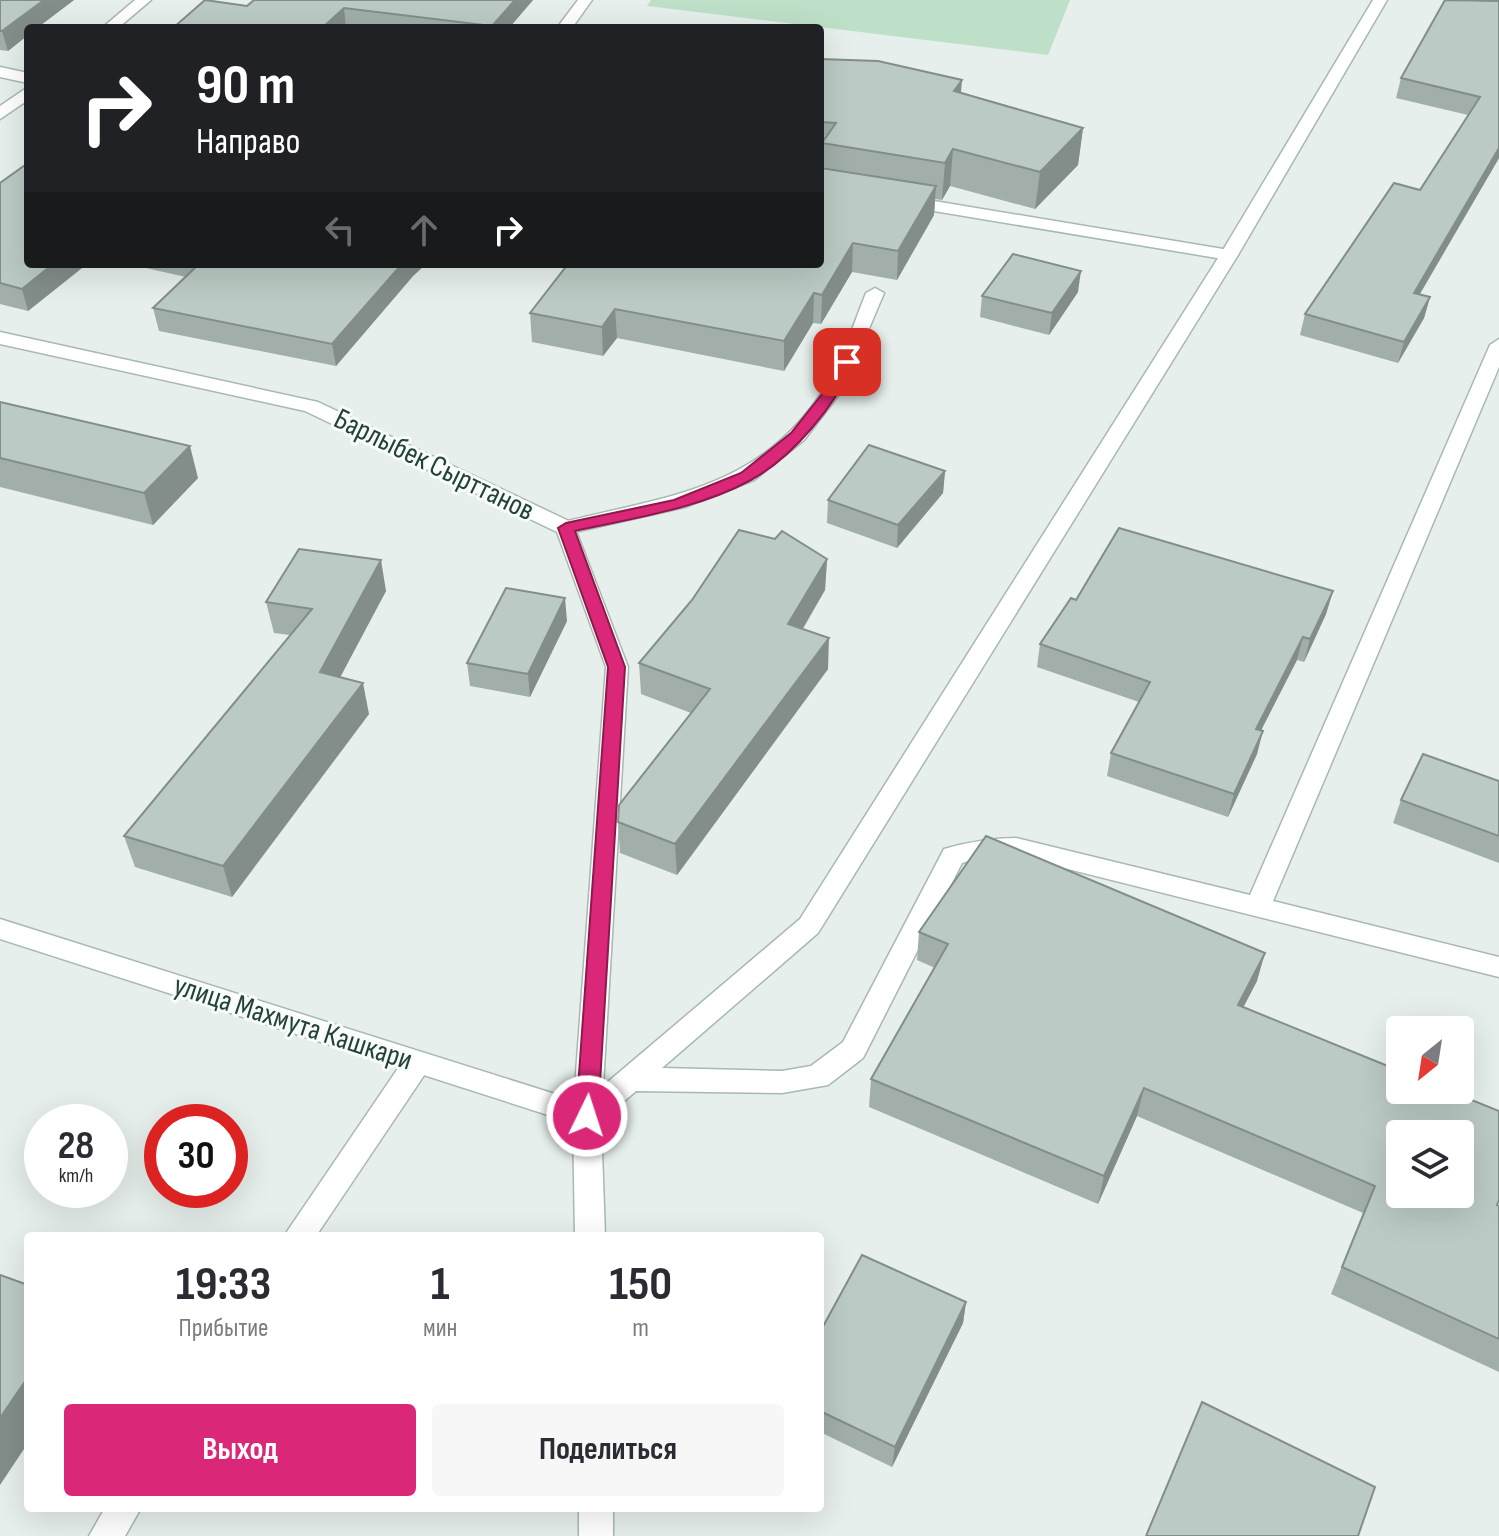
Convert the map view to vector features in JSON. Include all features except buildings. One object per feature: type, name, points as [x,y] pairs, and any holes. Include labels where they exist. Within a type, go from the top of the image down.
[{"type":"street","points":[[114,24],[144,0]]},
{"type":"street","points":[[567,24],[585,0]]},
{"type":"street","points":[[587,1116],[809,926],[1229,255],[1380,0]]},
{"type":"street","points":[[0,72],[24,77]]},
{"type":"street","points":[[0,114],[24,95]]},
{"type":"street","points":[[883,198],[1229,255]]},
{"type":"street","points":[[566,528],[678,503],[747,476],[797,436],[837,384],[875,293]]},
{"type":"street","name":"Барлыбек Сырттанов","points":[[0,338],[311,406],[566,528],[617,667],[587,1116],[590,1232]]},
{"type":"street","points":[[1258,906],[1499,345]]},
{"type":"street","points":[[631,1079],[782,1082],[818,1077],[853,1050],[953,856],[984,847],[1016,847],[1499,967]]},
{"type":"street","name":"улица Махмута Кашкари","points":[[0,929],[587,1116]]},
{"type":"street","points":[[302,1232],[417,1063]]},
{"type":"street","points":[[106,1536],[121,1512]]},
{"type":"street","points":[[596,1512],[596,1536]]},
{"type":"green space","points":[[651,0],[1070,0],[1048,55],[824,28],[824,24],[794,24],[647,6]]},
{"type":"route","points":[[587,1116],[617,667],[566,528],[678,503],[747,476],[797,436],[837,384],[847,362]]}]
